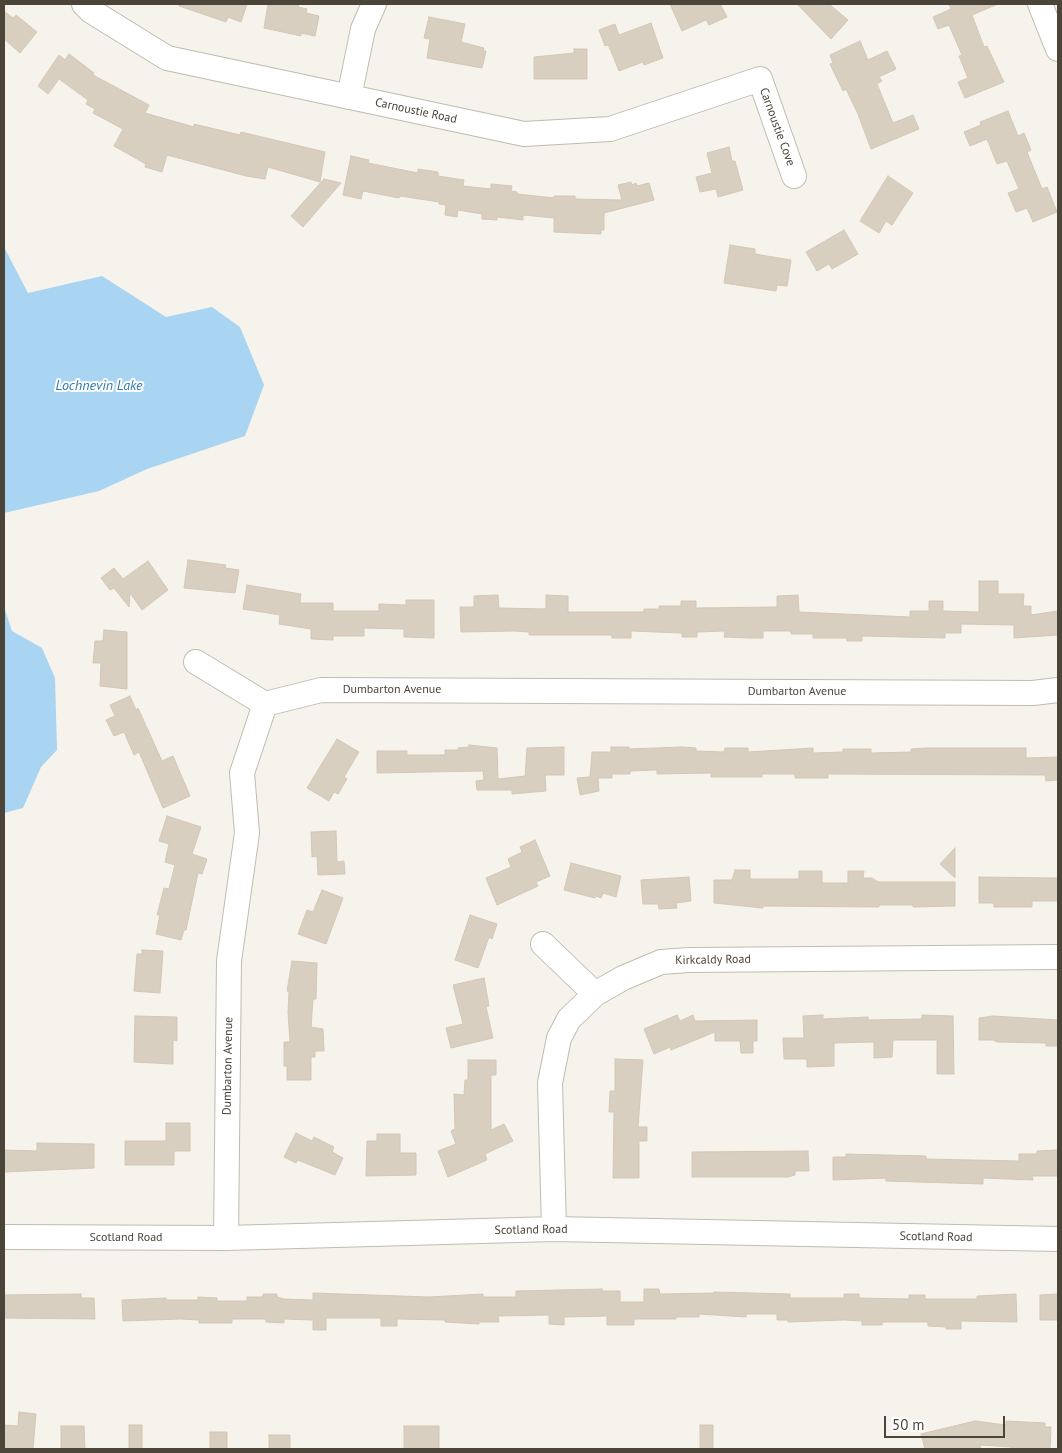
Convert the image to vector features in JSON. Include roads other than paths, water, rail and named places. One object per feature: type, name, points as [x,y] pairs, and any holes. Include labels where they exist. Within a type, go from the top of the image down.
[{"type":"street","name":"Carnoustie Road","points":[[84,4],[92,11],[167,58],[524,134],[610,130],[760,79]]},
{"type":"street","points":[[350,97],[363,29],[374,4]]},
{"type":"street","points":[[1040,4],[1058,49]]},
{"type":"street","name":"Carnoustie Cove","points":[[760,79],[794,176]]},
{"type":"street","points":[[196,662],[266,704]]},
{"type":"street","name":"Dumbarton Avenue","points":[[226,1238],[229,961],[247,833],[242,774],[266,704],[321,690],[1033,693],[1058,690]]},
{"type":"street","points":[[543,944],[595,994]]},
{"type":"street","name":"Kirkcaldy Road","points":[[554,1229],[550,1083],[558,1038],[569,1019],[595,994],[623,978],[661,962],[689,960],[1058,957]]},
{"type":"street","name":"Scotland Road","points":[[4,1237],[226,1238],[554,1229],[1058,1239]]},
{"type":"water","name":"Lochnevin Lake","points":[[4,247],[28,293],[102,276],[166,317],[212,307],[240,327],[264,385],[245,436],[147,469],[99,491],[4,513]]},
{"type":"water","points":[[4,607],[12,631],[42,648],[55,678],[57,750],[41,767],[23,808],[4,813]]}]
